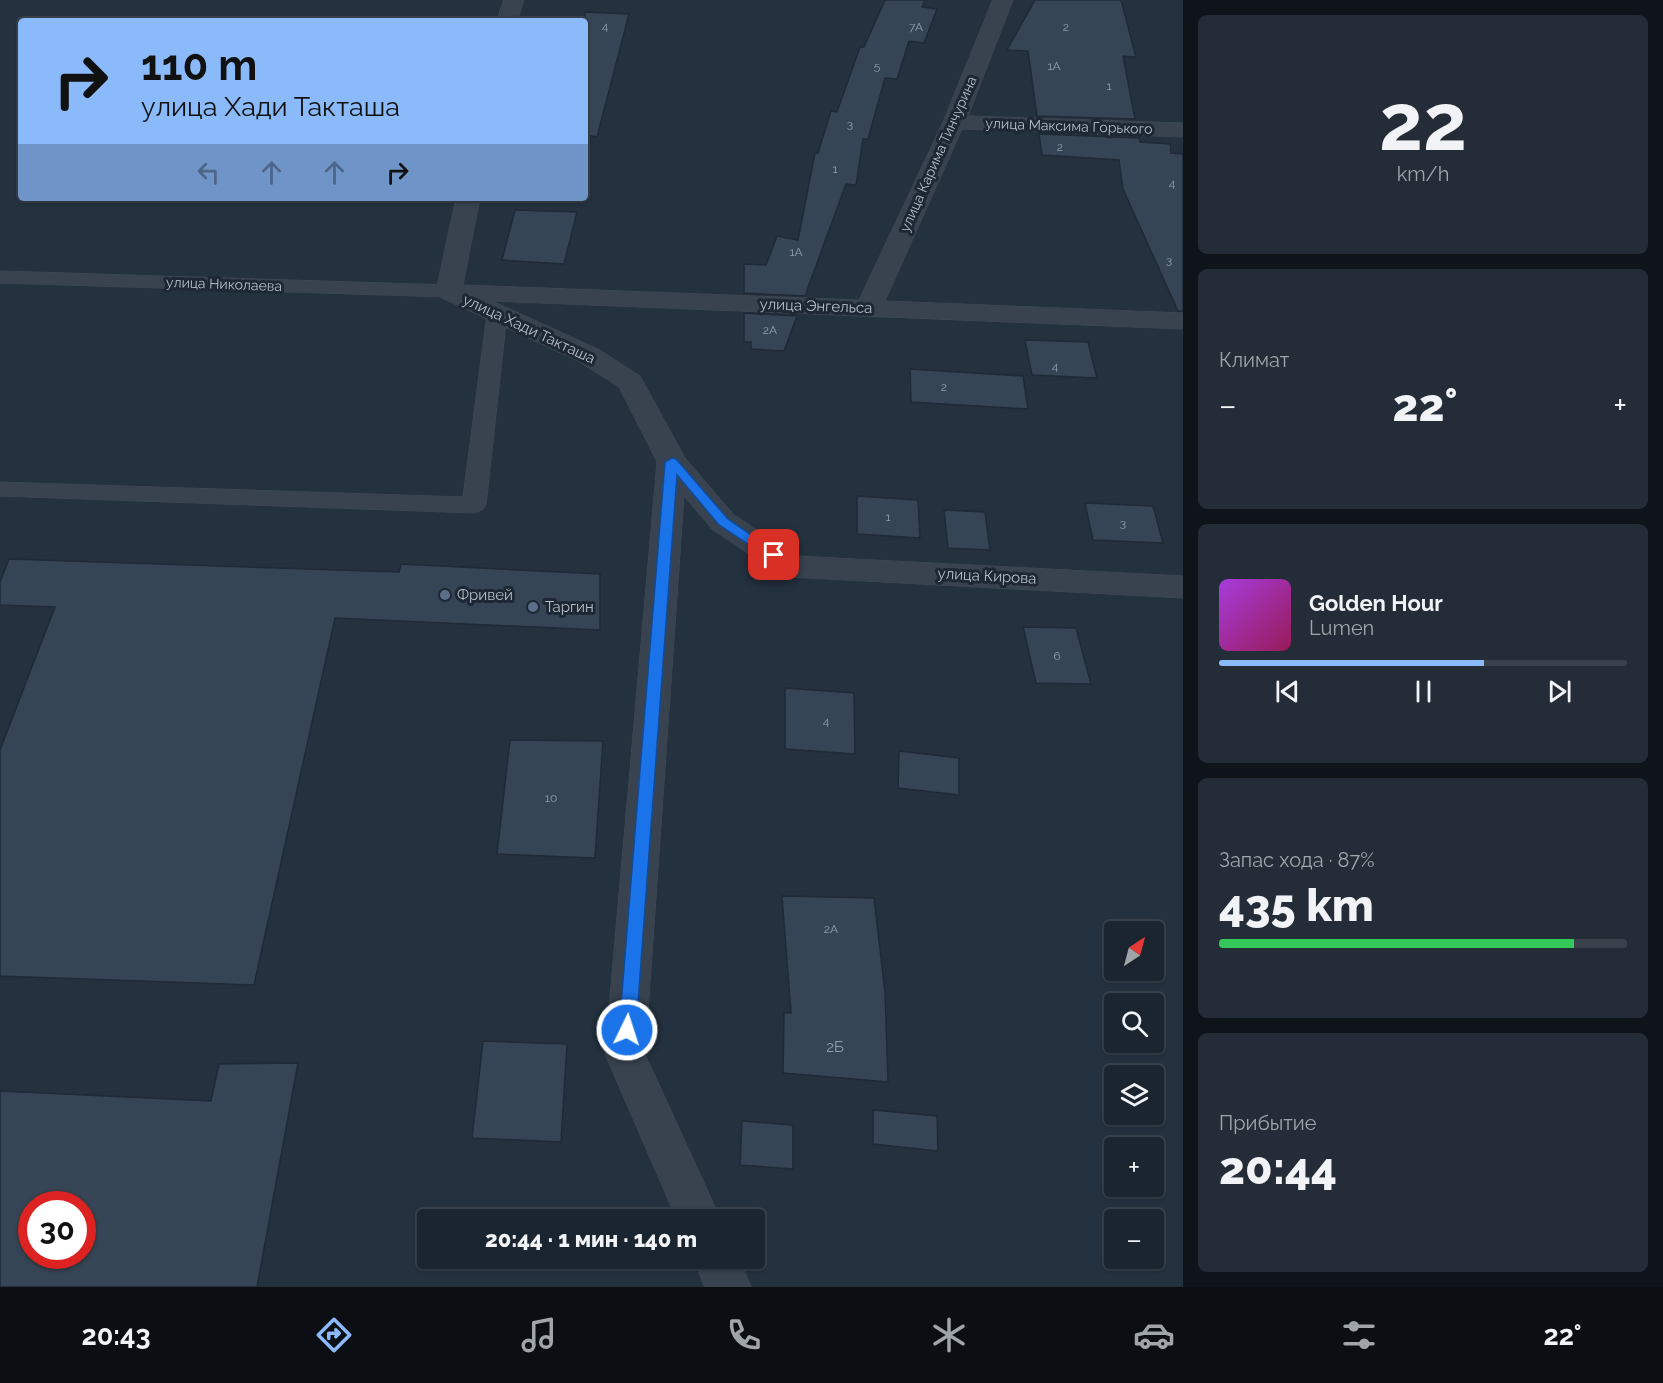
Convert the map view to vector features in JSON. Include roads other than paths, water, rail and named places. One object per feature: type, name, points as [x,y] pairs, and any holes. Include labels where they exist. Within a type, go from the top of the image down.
[{"type":"street","points":[[508,18],[514,0]]},
{"type":"street","name":"улица Карима Тинчурина","points":[[869,308],[954,122],[1003,0]]},
{"type":"street","name":"улица Максима Горького","points":[[954,122],[1183,130]]},
{"type":"street","name":"улица Хади Такташа","points":[[467,201],[449,291],[588,354],[630,382],[672,462],[723,522],[790,566]]},
{"type":"street","name":"улица Энгельса","points":[[449,291],[680,303],[1183,321]]},
{"type":"street","points":[[672,462],[625,1054],[694,1209]]},
{"type":"street","name":"улица Кирова","points":[[790,566],[1183,587]]},
{"type":"street","points":[[721,1269],[729,1287]]},
{"type":"lane","name":"улица Николаева","points":[[0,277],[449,291]]},
{"type":"lane","points":[[0,489],[474,505],[497,314]]},
{"type":"place","name":"Фривей","points":[[445,595]]},
{"type":"place","name":"Таргин","points":[[533,607]]}]
